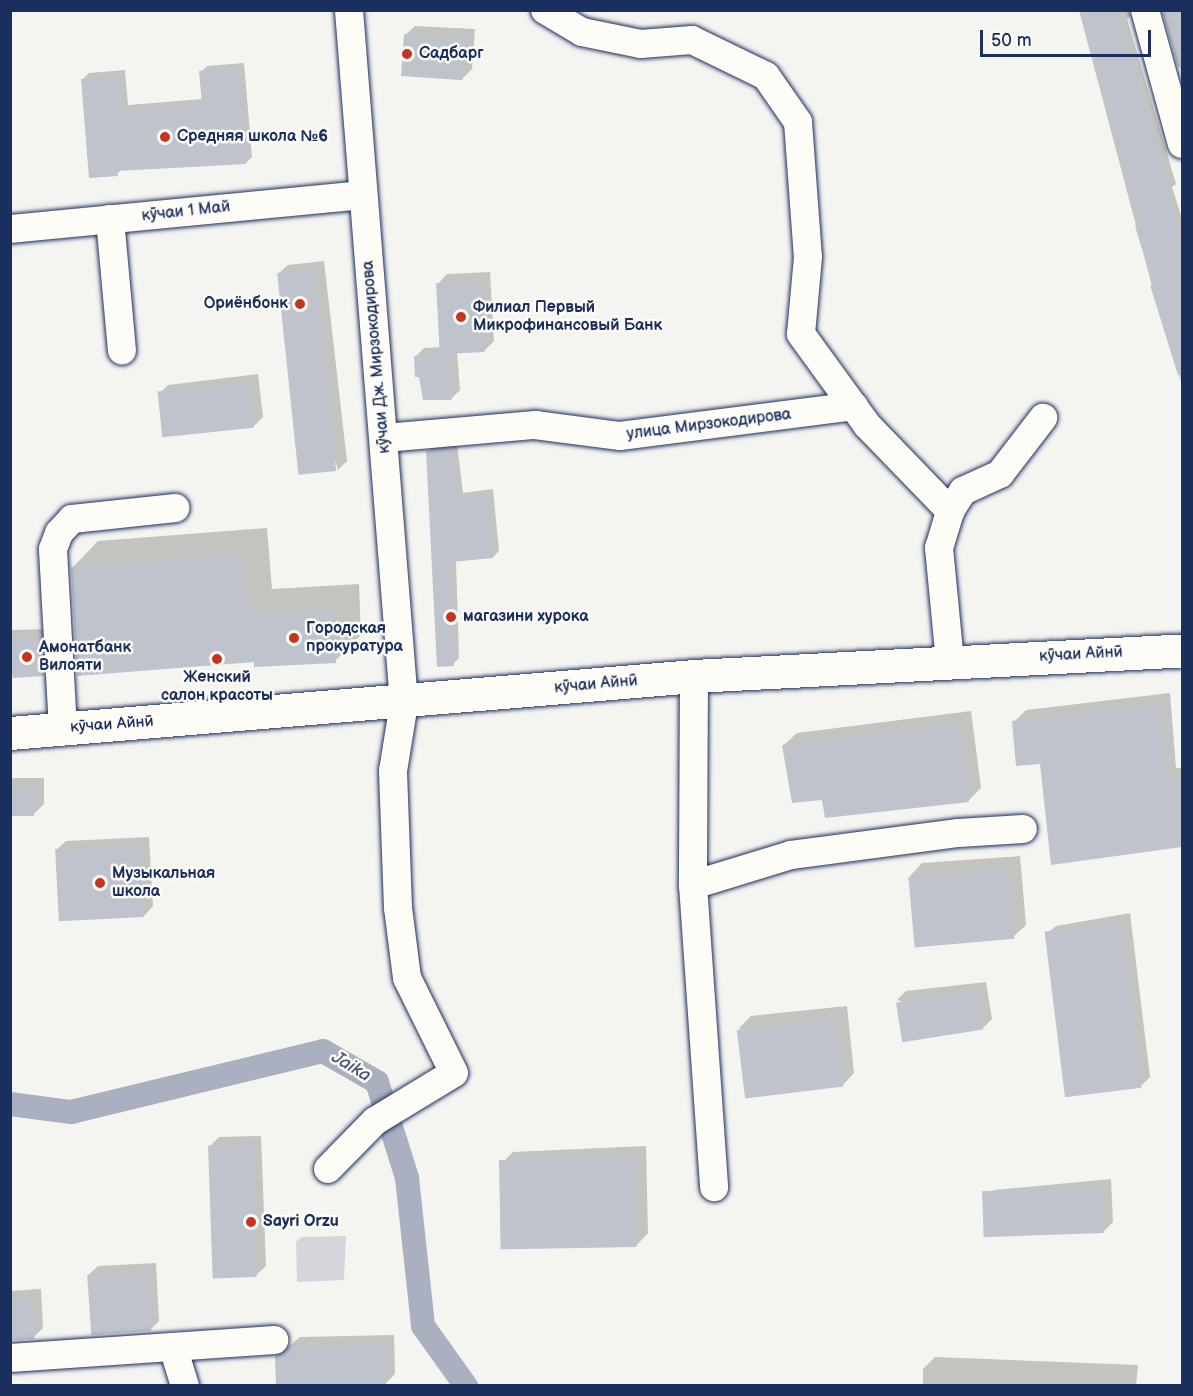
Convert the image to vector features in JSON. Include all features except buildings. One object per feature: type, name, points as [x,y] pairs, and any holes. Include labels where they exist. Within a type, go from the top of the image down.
[{"type":"main road","name":"кӯчаи Айнӣ","points":[[10,733],[404,703],[694,676],[1182,650]]},
{"type":"street","name":"кӯчаи Дж. Мирзокодирова","points":[[328,1169],[386,1114],[454,1073],[407,978],[402,943],[393,771],[404,703],[349,10]]},
{"type":"street","points":[[545,10],[582,32],[641,44],[692,40],[766,76],[798,122],[808,257],[801,334],[854,406],[950,511]]},
{"type":"street","points":[[1145,10],[1182,144]]},
{"type":"street","name":"кӯчаи 1 Май","points":[[10,229],[362,195]]},
{"type":"street","points":[[110,219],[122,350]]},
{"type":"street","name":"улица Мирзокодирова","points":[[384,438],[535,425],[620,436],[854,406]]},
{"type":"street","points":[[950,662],[939,548],[950,511],[963,491],[1000,474],[1043,418]]},
{"type":"street","points":[[63,729],[53,549],[59,533],[72,519],[175,508]]},
{"type":"street","points":[[694,676],[693,885],[714,1187]]},
{"type":"street","points":[[693,885],[791,855],[959,833],[1023,830]]},
{"type":"street","points":[[10,1359],[274,1340]]},
{"type":"street","points":[[173,1347],[185,1386]]},
{"type":"shaded area","points":[[346,1236],[344,1280],[297,1282],[296,1242],[301,1237]]},
{"type":"waterway","name":"Jaika","points":[[10,1104],[71,1112],[323,1051],[377,1082],[407,1178],[423,1326],[466,1386]]},
{"type":"place","name":"Садбарг","points":[[407,54]]},
{"type":"place","name":"Средняя школа №6","points":[[165,137]]},
{"type":"place","name":"Ориёнбонк","points":[[300,304]]},
{"type":"place","name":"Филиал Первый Микрофинансовый Банк","points":[[461,317]]},
{"type":"place","name":"магазини хурока","points":[[451,617]]},
{"type":"place","name":"Городская прокуратура","points":[[294,638]]},
{"type":"place","name":"Амонатбанк Вилояти","points":[[27,657]]},
{"type":"place","name":"Женский салон красоты","points":[[217,659]]},
{"type":"place","name":"Музыкальная школа","points":[[100,883]]},
{"type":"place","name":"Sayri Orzu","points":[[251,1222]]}]
